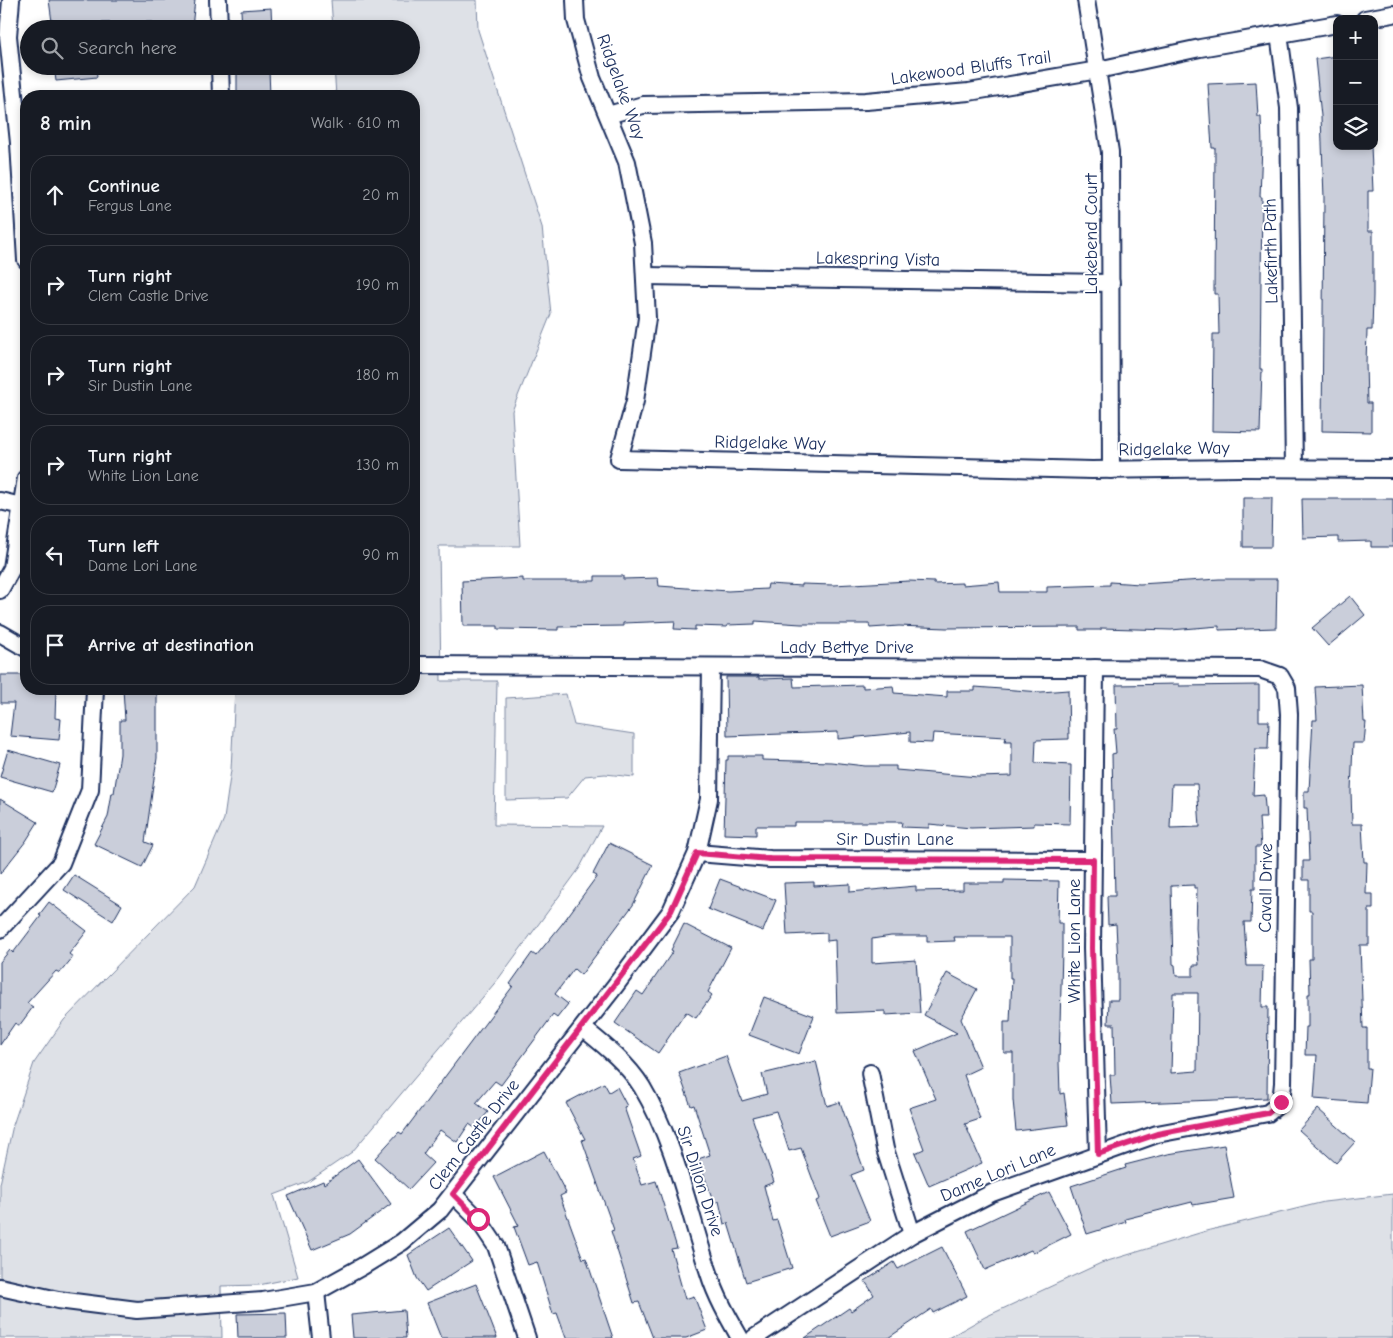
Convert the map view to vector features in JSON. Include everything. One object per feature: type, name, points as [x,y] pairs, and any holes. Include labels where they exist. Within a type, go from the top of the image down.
[{"type":"street","points":[[10,0],[8,36],[20,160]]},
{"type":"street","points":[[218,0],[219,20]]},
{"type":"street","name":"Ridgelake Way","points":[[575,0],[576,20],[592,78],[627,162],[643,242],[647,318],[635,401],[619,459],[1111,470],[1393,469]]},
{"type":"street","name":"Lakebend Court","points":[[1086,0],[1110,152],[1111,470]]},
{"type":"street","points":[[1378,17],[1393,14]]},
{"type":"street","name":"Lakewood Bluffs Trail","points":[[608,115],[643,105],[866,101],[950,94],[1098,70],[1200,48],[1333,25]]},
{"type":"street","name":"Lakefirth Path","points":[[1278,34],[1289,108],[1294,468]]},
{"type":"street","points":[[220,75],[221,90]]},
{"type":"street","name":"Lakespring Vista","points":[[645,276],[1111,283]]},
{"type":"street","points":[[0,501],[20,506]]},
{"type":"street","points":[[0,590],[12,568],[20,527]]},
{"type":"street","points":[[0,634],[20,645]]},
{"type":"street","name":"Lady Bettye Drive","points":[[420,665],[1260,669],[1280,676]]},
{"type":"street","name":"Clem Castle Drive","points":[[0,1287],[58,1300],[137,1310],[263,1302],[316,1292],[364,1266],[402,1242],[440,1210],[671,911],[697,853],[709,799],[711,667]]},
{"type":"street","name":"White Lion Lane","points":[[1095,668],[1092,948],[1098,1154]]},
{"type":"street","name":"Cavall Drive","points":[[1280,676],[1287,688],[1289,714],[1283,1083],[1281,1102]]},
{"type":"street","points":[[0,929],[61,863],[90,790],[96,695]]},
{"type":"street","name":"Sir Dustin Lane","points":[[697,853],[770,859],[1093,860]]},
{"type":"street","name":"Sir Dillon Drive","points":[[582,1028],[615,1054],[641,1086],[668,1139],[709,1275],[726,1313],[740,1338]]},
{"type":"street","points":[[870,1074],[885,1149],[912,1234]]},
{"type":"street","name":"Dame Lori Lane","points":[[754,1338],[912,1234],[992,1193],[1157,1134],[1268,1113],[1281,1102]]},
{"type":"street","points":[[453,1194],[478,1219],[496,1246],[527,1338]]},
{"type":"street","points":[[316,1292],[321,1338]]},
{"type":"shaded area","points":[[331,0],[477,0],[478,30],[542,227],[551,314],[512,411],[520,546],[439,546],[441,681],[497,681],[494,825],[602,826],[579,869],[499,978],[352,1152],[308,1182],[274,1195],[298,1277],[259,1285],[221,1286],[222,1338],[0,1338],[0,1184],[13,1125],[34,1063],[64,1020],[195,886],[224,819],[231,770],[235,695],[420,695],[420,90],[336,90],[335,75],[420,75],[420,20],[332,20]]},
{"type":"shaded area","points":[[566,694],[574,725],[634,734],[634,777],[605,774],[585,776],[567,798],[506,800],[506,698]]},
{"type":"shaded area","points":[[1393,1194],[1393,1338],[948,1338],[985,1317],[1101,1263],[1206,1231],[1324,1202]]},
{"type":"building","points":[[49,0],[195,0],[193,20],[52,20]]},
{"type":"building","points":[[271,8],[272,20],[242,20],[241,10]]},
{"type":"building","points":[[1333,57],[1333,150],[1371,150],[1373,191],[1368,191],[1368,231],[1373,231],[1373,296],[1372,330],[1367,330],[1366,363],[1367,403],[1371,403],[1371,432],[1322,431],[1324,198],[1321,116],[1315,59]]},
{"type":"building","points":[[55,75],[97,75],[97,77],[56,81]]},
{"type":"building","points":[[237,75],[269,75],[270,90],[237,90]]},
{"type":"building","points":[[1256,82],[1258,117],[1261,117],[1262,145],[1260,197],[1262,197],[1260,369],[1262,369],[1260,432],[1212,431],[1213,334],[1219,334],[1218,294],[1214,294],[1215,148],[1212,148],[1208,84]]},
{"type":"building","points":[[1243,498],[1272,498],[1271,547],[1243,547]]},
{"type":"building","points":[[1302,499],[1393,499],[1393,547],[1371,547],[1371,541],[1338,542],[1338,537],[1303,538]]},
{"type":"building","points":[[595,576],[623,576],[623,579],[658,578],[659,586],[728,591],[767,589],[768,584],[802,586],[802,584],[833,585],[909,581],[934,582],[934,584],[962,583],[962,585],[999,582],[1000,592],[1047,592],[1047,587],[1110,585],[1110,582],[1140,584],[1219,579],[1277,579],[1276,628],[1219,630],[1219,626],[1171,630],[1101,628],[1101,630],[1079,630],[1079,627],[946,628],[899,626],[870,628],[869,624],[801,624],[755,621],[755,624],[727,625],[727,627],[695,626],[695,630],[674,629],[675,621],[623,623],[623,626],[558,627],[558,630],[498,629],[498,626],[463,626],[462,581],[523,578],[523,581],[595,581]]},
{"type":"building","points":[[1350,596],[1365,615],[1328,646],[1312,628]]},
{"type":"building","points":[[1,675],[20,675],[20,695],[56,695],[55,718],[61,719],[59,740],[10,736],[14,703],[1,703]]},
{"type":"building","points":[[726,677],[759,677],[759,679],[793,678],[794,687],[863,685],[863,688],[893,686],[894,693],[947,697],[947,691],[975,691],[975,687],[1041,692],[1068,690],[1069,739],[1036,740],[1035,763],[1071,765],[1070,824],[1034,823],[1034,826],[971,828],[929,824],[929,828],[901,827],[902,822],[794,822],[794,826],[756,826],[756,835],[724,834],[726,760],[728,760],[728,756],[762,756],[762,760],[896,766],[896,770],[978,777],[1012,776],[1012,741],[1005,741],[1006,737],[933,733],[932,743],[910,742],[910,732],[838,739],[838,732],[727,736]]},
{"type":"building","points":[[1116,685],[1259,685],[1259,721],[1269,721],[1268,749],[1255,749],[1253,796],[1264,795],[1266,818],[1259,818],[1261,847],[1255,847],[1255,889],[1252,889],[1251,922],[1244,922],[1247,966],[1263,966],[1262,1007],[1268,1007],[1267,1098],[1112,1104],[1110,1075],[1115,1075],[1114,1024],[1108,1024],[1109,1000],[1118,1000],[1118,964],[1116,924],[1108,925],[1107,896],[1115,896],[1112,754],[1116,753],[1114,729],[1117,729]],"holes":[[[1172,784],[1197,784],[1200,827],[1170,828]],[[1194,885],[1194,888],[1197,888],[1196,928],[1199,965],[1193,965],[1193,976],[1176,976],[1175,965],[1173,964],[1171,886]],[[1173,993],[1198,993],[1197,1071],[1171,1073]]]},
{"type":"building","points":[[1362,685],[1364,722],[1366,722],[1364,743],[1353,743],[1351,791],[1352,824],[1362,824],[1364,862],[1367,862],[1366,894],[1373,894],[1373,909],[1369,909],[1369,945],[1360,945],[1363,1028],[1367,1028],[1367,1068],[1370,1068],[1367,1103],[1314,1099],[1317,1055],[1305,1055],[1306,1027],[1308,1027],[1308,994],[1310,994],[1309,959],[1312,959],[1312,911],[1309,911],[1309,880],[1303,880],[1303,861],[1309,861],[1307,808],[1304,808],[1304,791],[1309,791],[1313,720],[1317,720],[1315,687]]},
{"type":"building","points":[[123,695],[157,695],[157,758],[145,842],[153,845],[142,867],[94,844],[108,817],[112,793],[114,793],[120,754],[120,720],[125,720]]},
{"type":"building","points":[[8,750],[60,765],[52,792],[0,777]]},
{"type":"building","points":[[0,799],[38,822],[26,841],[0,874]]},
{"type":"building","points":[[609,843],[653,865],[633,905],[581,975],[574,969],[555,994],[568,1004],[557,1018],[553,1015],[501,1085],[495,1081],[476,1103],[488,1112],[475,1128],[469,1124],[457,1142],[440,1130],[423,1154],[433,1163],[409,1189],[375,1158],[399,1132],[402,1134],[513,986],[510,984],[532,953],[536,956],[562,924],[597,876],[593,874]]},
{"type":"building","points":[[74,875],[122,905],[113,921],[64,890]]},
{"type":"building","points":[[720,879],[776,900],[763,931],[708,909]]},
{"type":"building","points":[[1004,880],[1059,881],[1058,923],[1062,923],[1060,1094],[1064,1093],[1068,1125],[1016,1131],[1013,1100],[1013,1053],[1004,1053],[1004,1022],[1010,1022],[1012,978],[1010,978],[1010,937],[954,937],[955,941],[927,942],[927,936],[891,936],[872,939],[872,963],[916,960],[920,1013],[885,1015],[885,1011],[837,1013],[835,940],[827,941],[827,933],[787,935],[784,883],[814,882],[814,886],[850,884],[850,892],[916,886],[916,891],[963,890],[963,883],[1004,883]]},
{"type":"building","points":[[49,902],[87,931],[69,954],[73,957],[60,973],[56,971],[27,1003],[33,1007],[19,1026],[15,1023],[0,1045],[0,962],[10,950],[13,953],[41,916],[39,915]]},
{"type":"building","points":[[684,924],[731,948],[708,992],[712,995],[696,1018],[686,1012],[658,1053],[615,1023],[637,991],[643,995],[673,951],[671,950]]},
{"type":"building","points":[[947,973],[977,989],[961,1019],[981,1067],[964,1075],[980,1119],[965,1124],[982,1163],[929,1186],[915,1153],[924,1149],[909,1108],[936,1099],[915,1051],[957,1033],[924,1015]]},
{"type":"building","points":[[764,997],[814,1016],[799,1054],[749,1035]]},
{"type":"building","points":[[726,1056],[742,1101],[767,1094],[762,1074],[816,1061],[827,1106],[840,1102],[864,1170],[851,1175],[870,1221],[830,1236],[816,1201],[820,1199],[801,1148],[789,1151],[776,1111],[752,1117],[774,1182],[764,1186],[773,1221],[777,1220],[792,1268],[746,1282],[728,1223],[724,1224],[719,1201],[714,1203],[698,1159],[710,1155],[694,1105],[691,1106],[679,1073]]},
{"type":"building","points":[[604,1083],[609,1092],[617,1087],[627,1106],[624,1107],[641,1156],[633,1159],[642,1185],[656,1181],[677,1248],[671,1249],[685,1299],[694,1296],[707,1330],[686,1338],[653,1338],[639,1302],[634,1303],[611,1231],[614,1230],[582,1140],[585,1139],[566,1103]]},
{"type":"building","points":[[1318,1109],[1355,1142],[1336,1163],[1299,1130]]},
{"type":"building","points":[[1224,1145],[1234,1198],[1193,1205],[1192,1202],[1125,1219],[1126,1222],[1087,1234],[1071,1186],[1126,1168],[1125,1165],[1168,1154]]},
{"type":"building","points":[[544,1151],[566,1193],[560,1196],[583,1259],[586,1258],[613,1338],[566,1338],[557,1313],[553,1314],[537,1262],[528,1265],[514,1227],[519,1226],[494,1177]]},
{"type":"building","points":[[358,1159],[391,1204],[350,1234],[312,1250],[288,1196],[323,1181],[324,1184]]},
{"type":"building","points":[[1049,1192],[1071,1234],[1033,1253],[1031,1250],[985,1270],[967,1231]]},
{"type":"building","points":[[449,1228],[472,1261],[426,1291],[417,1278],[408,1255]]},
{"type":"building","points":[[942,1247],[967,1296],[933,1313],[931,1309],[888,1338],[805,1338],[849,1308],[851,1311],[874,1295],[865,1281],[894,1262],[898,1269]]},
{"type":"building","points":[[476,1284],[497,1338],[441,1338],[427,1303]]},
{"type":"building","points":[[404,1310],[406,1338],[353,1338],[351,1315]]},
{"type":"building","points":[[286,1313],[287,1338],[238,1338],[237,1314]]},
{"type":"route","points":[[478,1219],[453,1194],[616,986],[671,911],[697,853],[770,859],[1093,860],[1092,948],[1098,1154],[1157,1134],[1268,1113],[1281,1102]]}]
